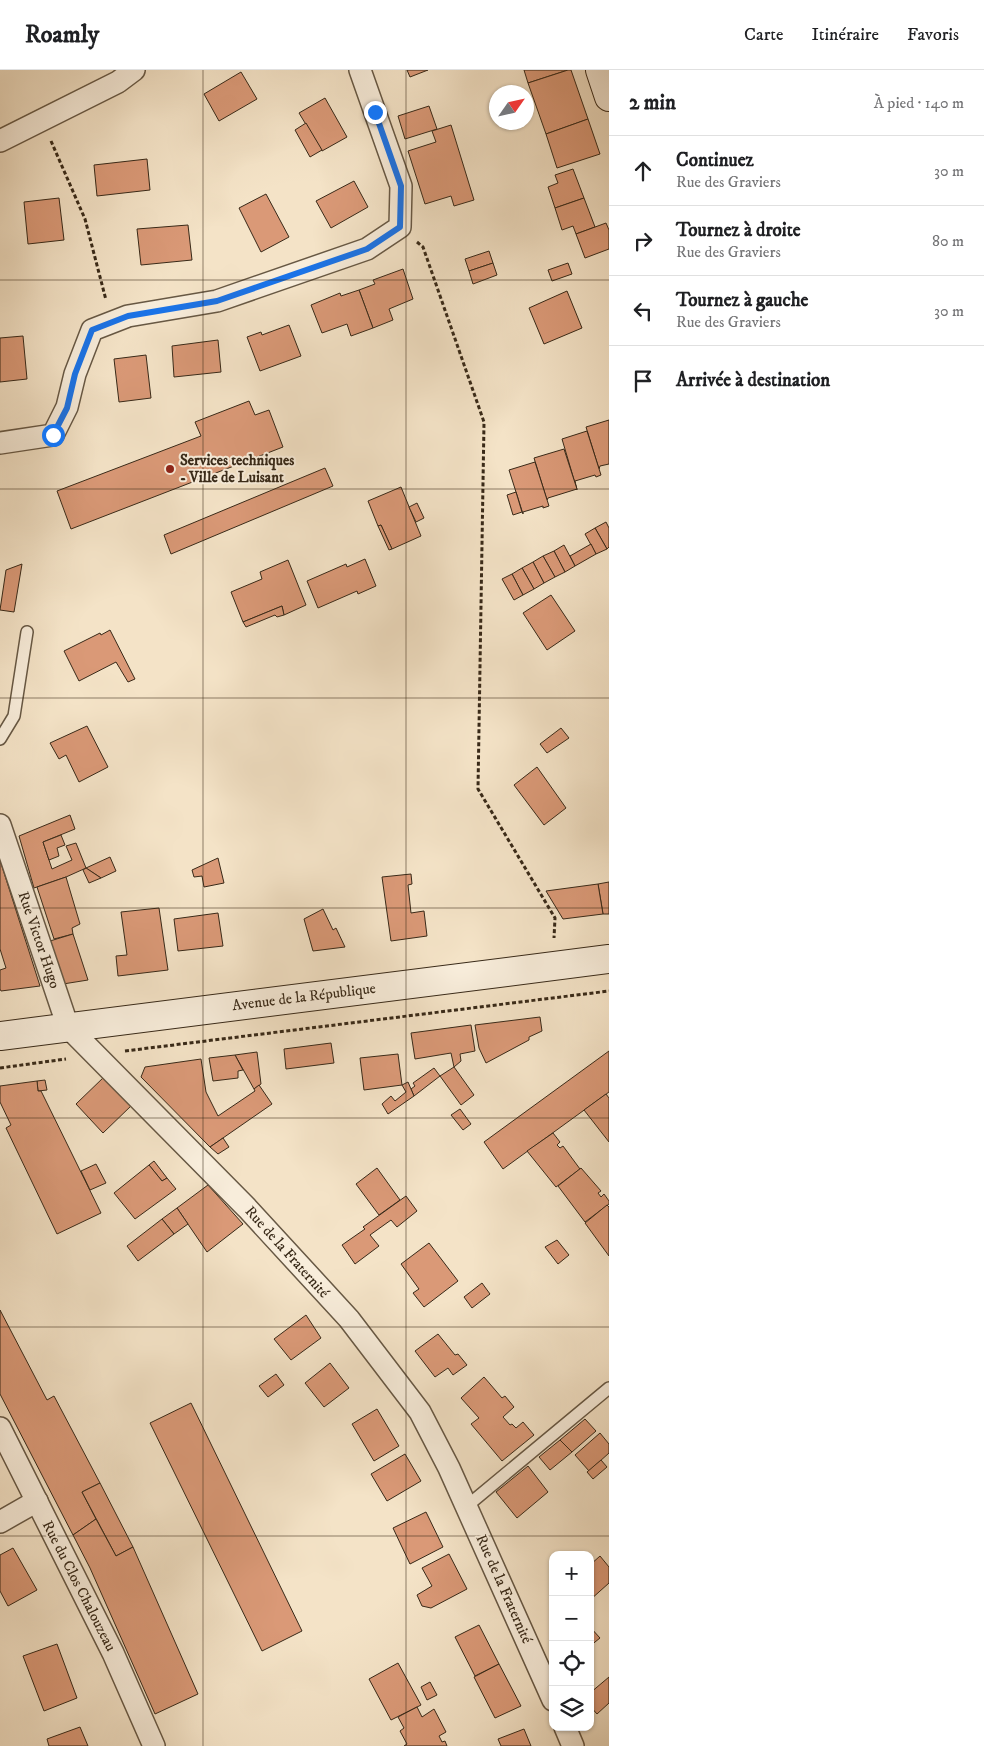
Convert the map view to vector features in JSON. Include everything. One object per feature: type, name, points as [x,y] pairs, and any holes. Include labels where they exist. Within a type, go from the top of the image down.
[{"type":"main road","points":[[600,70],[609,97]]},
{"type":"main road","name":"Avenue de la République","points":[[0,1036],[609,959]]},
{"type":"street","points":[[0,141],[118,82],[134,70]]},
{"type":"street","points":[[0,443],[53,435],[67,408],[75,374],[92,330],[128,316],[217,301],[367,249],[400,227],[401,186],[360,70]]},
{"type":"street","name":"Rue Victor Hugo","points":[[0,825],[68,1027]]},
{"type":"street","name":"Rue de la Fraternité","points":[[68,1027],[247,1208],[348,1319],[420,1412],[449,1468],[549,1691]]},
{"type":"street","name":"Rue du Clos Chalouzeau","points":[[0,1428],[113,1653],[154,1746]]},
{"type":"street","points":[[0,1522],[37,1501]]},
{"type":"street","points":[[567,1731],[573,1746]]},
{"type":"lane","points":[[0,738],[14,716],[27,632]]},
{"type":"lane","points":[[466,1506],[609,1388]]},
{"type":"path","points":[[42,120],[85,219],[111,322]]},
{"type":"path","points":[[400,227],[423,248],[484,422],[478,789],[555,918],[554,938]]},
{"type":"path","points":[[0,1068],[609,991]]},
{"type":"building","points":[[407,70],[428,70],[410,77]]},
{"type":"building","points":[[524,70],[568,70],[528,83]]},
{"type":"building","points":[[571,70],[588,119],[546,134],[534,100],[534,85],[529,85],[528,83]]},
{"type":"building","points":[[241,72],[257,99],[219,121],[204,94]]},
{"type":"building","points":[[325,98],[347,137],[322,151],[299,113]]},
{"type":"building","points":[[429,106],[437,129],[405,139],[398,116]]},
{"type":"building","points":[[588,119],[600,154],[557,168],[546,134]]},
{"type":"building","points":[[306,123],[322,150],[310,157],[295,130]]},
{"type":"building","points":[[451,125],[474,200],[454,206],[451,196],[425,204],[408,151],[436,142],[432,131]]},
{"type":"building","points":[[147,159],[150,190],[97,196],[94,165]]},
{"type":"building","points":[[573,169],[584,198],[555,208],[548,187],[558,183],[555,175]]},
{"type":"building","points":[[354,181],[368,207],[331,228],[316,201]]},
{"type":"building","points":[[266,194],[289,237],[261,252],[239,208]]},
{"type":"building","points":[[59,198],[64,240],[28,244],[24,202]]},
{"type":"building","points":[[584,198],[595,227],[576,234],[573,226],[562,230],[555,208]]},
{"type":"building","points":[[606,223],[609,230],[609,249],[585,258],[576,234]]},
{"type":"building","points":[[188,225],[192,260],[141,265],[137,229]]},
{"type":"building","points":[[489,251],[493,263],[469,271],[465,259]]},
{"type":"building","points":[[493,263],[497,275],[473,284],[469,271]]},
{"type":"building","points":[[568,263],[572,274],[552,281],[548,270]]},
{"type":"building","points":[[403,269],[413,299],[389,309],[393,320],[373,328],[359,290],[375,284],[373,280]]},
{"type":"building","points":[[359,290],[373,328],[351,336],[347,324],[322,333],[311,305],[340,293],[341,296]]},
{"type":"building","points":[[567,291],[582,328],[544,344],[529,308]]},
{"type":"building","points":[[289,325],[301,356],[260,371],[247,337],[261,332],[262,335]]},
{"type":"building","points":[[23,336],[27,379],[0,382],[0,338]]},
{"type":"building","points":[[218,340],[221,372],[174,377],[172,346]]},
{"type":"building","points":[[146,355],[151,398],[119,402],[114,359]]},
{"type":"building","name":"Services techniques - Ville de Luisant","points":[[249,401],[255,415],[269,410],[283,447],[71,529],[57,491],[201,436],[195,422]]},
{"type":"building","points":[[609,420],[609,464],[600,466],[599,469],[586,427]]},
{"type":"building","points":[[587,431],[601,475],[575,481],[577,490],[562,439]]},
{"type":"building","points":[[564,449],[577,489],[548,498],[547,500],[534,458]]},
{"type":"building","points":[[535,462],[549,506],[523,512],[523,514],[509,470]]},
{"type":"building","points":[[325,468],[333,486],[171,554],[164,535]]},
{"type":"building","points":[[401,487],[421,536],[392,549],[381,525],[378,526],[368,501]]},
{"type":"building","points":[[516,492],[522,512],[513,515],[507,495]]},
{"type":"building","points":[[417,503],[424,518],[416,522],[409,507]]},
{"type":"building","points":[[606,522],[609,528],[609,547],[607,549],[595,528]]},
{"type":"building","points":[[381,525],[392,549],[389,550],[378,526]]},
{"type":"building","points":[[595,528],[607,549],[596,554],[585,534]]},
{"type":"building","points":[[591,544],[596,554],[575,566],[570,556]]},
{"type":"building","points":[[564,545],[575,566],[565,572],[554,551]]},
{"type":"building","points":[[554,551],[565,572],[555,577],[543,556]]},
{"type":"building","points":[[543,556],[555,577],[544,583],[533,562]]},
{"type":"building","points":[[365,559],[376,586],[358,594],[357,591],[318,608],[307,581],[346,564],[347,567]]},
{"type":"building","points":[[288,560],[306,605],[284,615],[282,606],[243,622],[231,592],[262,579],[260,572]]},
{"type":"building","points":[[533,562],[544,583],[534,589],[522,568]]},
{"type":"building","points":[[22,564],[14,612],[0,610],[6,570]]},
{"type":"building","points":[[522,568],[534,589],[523,595],[512,574]]},
{"type":"building","points":[[512,574],[523,595],[514,600],[502,579]]},
{"type":"building","points":[[551,595],[575,631],[547,650],[523,613]]},
{"type":"building","points":[[282,606],[284,615],[277,617],[275,615],[246,627],[243,622]]},
{"type":"building","points":[[110,630],[135,679],[128,682],[116,662],[79,681],[64,651]]},
{"type":"building","points":[[87,726],[108,767],[79,782],[66,755],[59,759],[50,743]]},
{"type":"building","points":[[561,728],[569,738],[547,753],[540,744]]},
{"type":"building","points":[[537,767],[566,808],[544,825],[514,785]]},
{"type":"building","points":[[70,815],[75,829],[43,842],[52,869],[72,860],[66,846],[76,843],[86,868],[34,888],[19,836]]},
{"type":"building","points":[[61,835],[65,845],[57,848],[59,856],[49,860],[43,842]]},
{"type":"building","points":[[110,857],[116,871],[101,878],[86,868]]},
{"type":"building","points":[[218,858],[224,883],[204,887],[202,876],[194,877],[192,870]]},
{"type":"building","points":[[0,860],[40,986],[1,991],[0,989],[0,970],[6,968],[0,949]]},
{"type":"building","points":[[86,868],[101,878],[89,883],[83,870]]},
{"type":"building","points":[[411,874],[412,884],[408,885],[411,913],[424,911],[427,936],[391,941],[382,877]]},
{"type":"building","points":[[66,877],[80,924],[72,928],[73,934],[54,939],[37,887]]},
{"type":"building","points":[[609,882],[609,914],[603,914],[598,884]]},
{"type":"building","points":[[598,884],[603,914],[563,919],[546,891]]},
{"type":"building","points":[[159,908],[168,970],[118,976],[116,956],[127,955],[121,912]]},
{"type":"building","points":[[323,909],[333,930],[336,928],[345,947],[313,951],[304,919]]},
{"type":"building","points":[[218,913],[223,946],[178,951],[174,919]]},
{"type":"building","points":[[73,934],[88,980],[63,984],[50,941]]},
{"type":"building","points":[[540,1017],[542,1031],[486,1063],[479,1048],[475,1025]]},
{"type":"building","points":[[471,1025],[475,1051],[460,1054],[461,1061],[454,1067],[451,1053],[415,1059],[411,1033]]},
{"type":"building","points":[[331,1043],[334,1063],[286,1069],[284,1049]]},
{"type":"building","points":[[609,1051],[609,1092],[503,1169],[484,1142]]},
{"type":"building","points":[[257,1052],[261,1084],[254,1089],[235,1055]]},
{"type":"building","points":[[398,1054],[402,1085],[364,1090],[360,1058]]},
{"type":"building","points":[[235,1055],[243,1070],[238,1071],[238,1078],[213,1081],[209,1058]]},
{"type":"building","points":[[201,1059],[206,1092],[218,1116],[255,1091],[254,1089],[259,1085],[272,1104],[210,1147],[141,1077],[145,1067]]},
{"type":"building","points":[[454,1067],[474,1095],[461,1105],[440,1076]]},
{"type":"building","points":[[434,1068],[440,1076],[414,1096],[411,1089],[415,1086],[413,1083]]},
{"type":"building","points":[[105,1076],[132,1105],[103,1133],[76,1104]]},
{"type":"building","points":[[45,1080],[47,1090],[38,1091],[37,1081]]},
{"type":"building","points":[[37,1081],[38,1091],[41,1091],[101,1213],[57,1234],[6,1128],[11,1125],[0,1102],[0,1086]]},
{"type":"building","points":[[408,1082],[414,1096],[388,1114],[382,1104],[391,1096],[395,1101],[406,1092],[402,1085]]},
{"type":"building","points":[[606,1094],[609,1098],[609,1142],[584,1110]]},
{"type":"building","points":[[460,1109],[471,1124],[463,1130],[451,1115]]},
{"type":"building","points":[[553,1133],[560,1142],[557,1145],[560,1148],[563,1146],[580,1169],[556,1187],[527,1151]]},
{"type":"building","points":[[223,1138],[229,1147],[218,1154],[210,1147]]},
{"type":"building","points":[[154,1161],[167,1178],[162,1181],[149,1165]]},
{"type":"building","points":[[96,1164],[106,1183],[90,1190],[81,1171]]},
{"type":"building","points":[[149,1165],[162,1181],[167,1178],[176,1189],[135,1219],[114,1193]]},
{"type":"building","points":[[377,1168],[400,1200],[379,1215],[356,1184]]},
{"type":"building","points":[[581,1168],[601,1191],[598,1193],[601,1197],[604,1194],[609,1201],[609,1204],[585,1222],[558,1186]]},
{"type":"building","points":[[208,1185],[243,1224],[207,1252],[177,1208]]},
{"type":"building","points":[[406,1196],[417,1211],[397,1227],[391,1220],[370,1235],[379,1246],[355,1264],[342,1245],[365,1229],[363,1227]]},
{"type":"building","points":[[607,1205],[609,1207],[609,1256],[585,1223]]},
{"type":"building","points":[[177,1208],[188,1224],[174,1234],[162,1219]]},
{"type":"building","points":[[162,1219],[174,1234],[138,1261],[127,1246]]},
{"type":"building","points":[[557,1240],[569,1255],[558,1264],[545,1247]]},
{"type":"building","points":[[429,1243],[458,1281],[424,1307],[413,1293],[419,1289],[401,1264]]},
{"type":"building","points":[[482,1283],[490,1294],[472,1308],[464,1297]]},
{"type":"building","points":[[0,1310],[47,1400],[54,1396],[100,1483],[82,1492],[96,1519],[73,1535],[0,1394]]},
{"type":"building","points":[[306,1315],[321,1338],[291,1360],[274,1339]]},
{"type":"building","points":[[438,1334],[455,1355],[458,1354],[467,1365],[453,1375],[448,1368],[435,1377],[415,1351]]},
{"type":"building","points":[[330,1363],[349,1388],[324,1407],[305,1383]]},
{"type":"building","points":[[276,1374],[284,1385],[268,1397],[259,1386]]},
{"type":"building","points":[[484,1377],[502,1398],[505,1396],[514,1407],[503,1417],[510,1425],[512,1424],[516,1428],[523,1422],[534,1435],[502,1461],[471,1424],[479,1418],[461,1398]]},
{"type":"building","points":[[191,1403],[302,1631],[262,1651],[150,1423]]},
{"type":"building","points":[[377,1409],[399,1446],[374,1461],[352,1424]]},
{"type":"building","points":[[585,1419],[596,1431],[572,1452],[560,1440]]},
{"type":"building","points":[[600,1433],[609,1444],[609,1453],[589,1471],[575,1455]]},
{"type":"building","points":[[560,1440],[572,1452],[550,1470],[539,1457]]},
{"type":"building","points":[[405,1454],[421,1481],[387,1501],[371,1474]]},
{"type":"building","points":[[601,1460],[607,1467],[593,1479],[587,1472]]},
{"type":"building","points":[[528,1466],[548,1492],[517,1518],[496,1492]]},
{"type":"building","points":[[100,1483],[133,1547],[116,1556],[82,1492]]},
{"type":"building","points":[[426,1512],[443,1547],[410,1564],[393,1528]]},
{"type":"building","points":[[96,1519],[116,1556],[133,1547],[198,1694],[155,1714],[90,1568],[73,1535]]},
{"type":"building","points":[[13,1548],[37,1590],[8,1606],[0,1591],[0,1555]]},
{"type":"building","points":[[449,1554],[467,1589],[431,1608],[422,1606],[417,1595],[432,1586],[422,1568]]},
{"type":"building","points":[[600,1556],[609,1567],[609,1583],[594,1596],[594,1596],[594,1561]]},
{"type":"building","points":[[479,1625],[499,1664],[475,1676],[455,1637]]},
{"type":"building","points":[[594,1631],[600,1638],[594,1643]]},
{"type":"building","points":[[57,1644],[77,1698],[44,1711],[23,1656]]},
{"type":"building","points":[[398,1663],[421,1705],[391,1720],[369,1679]]},
{"type":"building","points":[[499,1664],[521,1706],[495,1718],[474,1677]]},
{"type":"building","points":[[609,1677],[609,1703],[597,1714],[594,1711],[594,1690]]},
{"type":"building","points":[[430,1682],[437,1695],[427,1700],[421,1687]]},
{"type":"building","points":[[417,1707],[422,1717],[434,1709],[446,1732],[439,1736],[442,1742],[445,1741],[447,1746],[404,1746],[407,1744],[400,1731],[404,1728],[398,1717]]},
{"type":"building","points":[[80,1727],[88,1746],[49,1746],[47,1739]]},
{"type":"building","points":[[524,1729],[531,1746],[501,1746],[498,1739]]},
{"type":"place","name":"Services techniques - Ville de Luisant","points":[[170,469]]},
{"type":"route","points":[[53,435],[67,408],[75,374],[92,330],[128,316],[217,301],[367,249],[400,227],[401,186],[375,112]]}]
